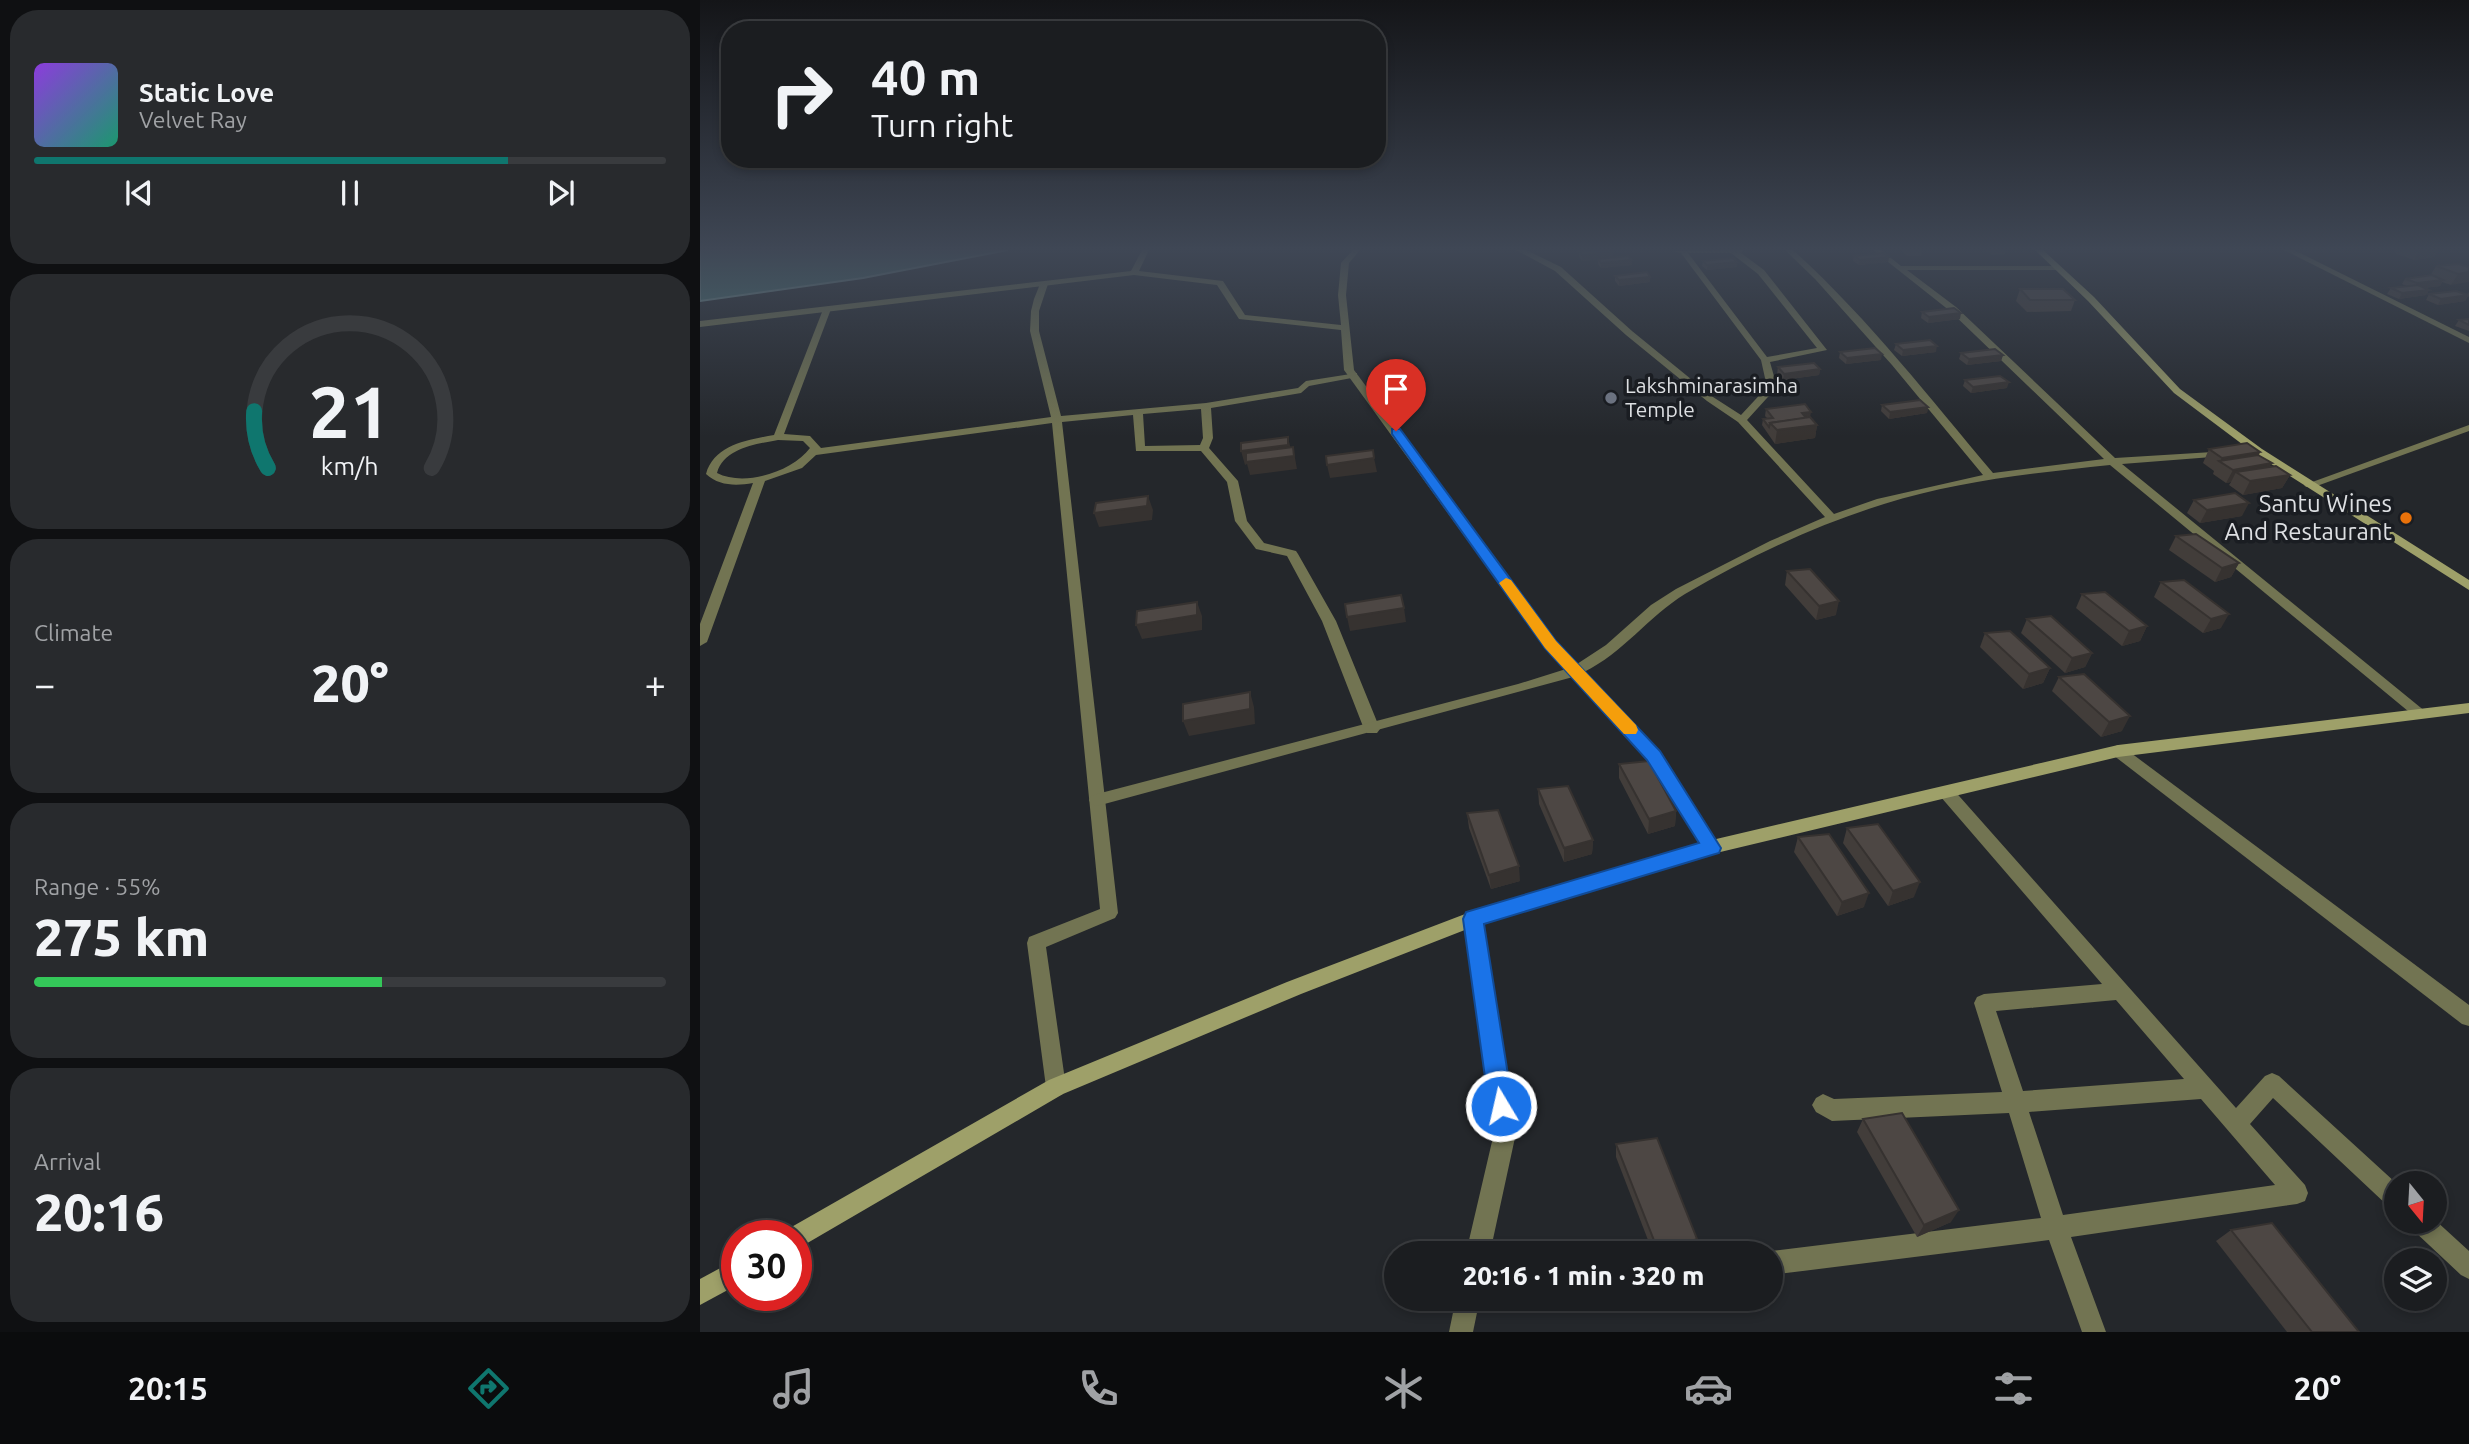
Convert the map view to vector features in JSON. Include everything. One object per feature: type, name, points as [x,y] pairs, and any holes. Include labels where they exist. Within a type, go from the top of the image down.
[{"type":"main road","points":[[2103,312],[2177,391],[2258,451],[2469,586]]},
{"type":"main road","points":[[812,1228],[1056,1087],[1294,988],[1473,919],[1712,848],[2118,751],[2419,712],[2469,708]]},
{"type":"main road","points":[[700,1293],[721,1281]]},
{"type":"street","points":[[700,324],[800,312]]},
{"type":"street","points":[[778,437],[826,312]]},
{"type":"street","points":[[1035,312],[1033,336],[1046,372],[1057,419],[1109,913],[1036,943],[1056,1087]]},
{"type":"street","points":[[1239,312],[1242,317],[1345,328]]},
{"type":"street","points":[[1344,312],[1349,370],[1550,644],[1654,755],[1712,848]]},
{"type":"street","points":[[1606,312],[1710,398],[1742,420],[1833,519]]},
{"type":"street","points":[[1729,312],[1765,360],[1772,387],[1742,420]]},
{"type":"street","points":[[1765,360],[1823,350],[1793,312]]},
{"type":"street","points":[[1848,312],[1991,477]]},
{"type":"street","points":[[1956,312],[2114,463],[2419,712]]},
{"type":"street","points":[[2413,312],[2469,340]]},
{"type":"street","points":[[814,452],[815,444],[806,438],[778,437],[740,447],[720,458],[711,469],[711,474],[721,480],[761,478],[793,468],[814,452],[1057,419],[1206,406],[1301,390],[1306,384],[1354,376]]},
{"type":"street","points":[[1204,448],[1208,438],[1206,406]]},
{"type":"street","points":[[1138,412],[1139,449],[1204,448]]},
{"type":"street","points":[[2310,485],[2469,428]]},
{"type":"street","points":[[1204,448],[1232,481],[1241,521],[1260,545],[1292,554],[1329,621],[1372,729]]},
{"type":"street","points":[[1097,800],[1203,769],[1372,729],[1575,671],[1630,633],[1666,600],[1779,541],[1833,519],[1911,493],[1991,477],[2258,451]]},
{"type":"street","points":[[700,642],[761,478]]},
{"type":"street","points":[[2118,751],[2469,1017]]},
{"type":"street","points":[[1783,1262],[2056,1228],[2297,1193],[1946,792]]},
{"type":"street","points":[[1473,919],[1505,1133],[1481,1241]]},
{"type":"street","points":[[2094,1332],[2056,1228],[1984,1003],[2120,991]]},
{"type":"street","points":[[2236,1124],[2272,1083],[2384,1187]]},
{"type":"street","points":[[1823,1105],[1832,1110],[2016,1102],[2203,1088]]},
{"type":"street","points":[[2434,1234],[2469,1267]]},
{"type":"street","points":[[1461,1332],[1469,1311]]},
{"type":"building","points":[[1922,312],[1961,313],[1929,317]]},
{"type":"building","points":[[1930,340],[1937,346],[1903,350],[1896,344]]},
{"type":"building","points":[[1875,348],[1882,354],[1847,358],[1840,352]]},
{"type":"building","points":[[1995,349],[2003,355],[1969,359],[1961,353]]},
{"type":"building","points":[[1814,363],[1820,369],[1784,374],[1778,367]]},
{"type":"building","points":[[2000,376],[2009,382],[1973,387],[1965,380]]},
{"type":"building","points":[[1920,400],[1928,407],[1890,412],[1882,405]]},
{"type":"building","points":[[1805,404],[1811,412],[1802,413],[1806,418],[1770,423],[1769,427],[1763,419],[1773,418],[1766,409]]},
{"type":"building","points":[[1810,417],[1817,425],[1777,430],[1770,423]]},
{"type":"building","points":[[1288,437],[1288,445],[1241,451],[1241,443]]},
{"type":"building","points":[[2247,443],[2260,452],[2222,458],[2209,449]]},
{"type":"building","points":[[1293,447],[1294,456],[1246,462],[1246,453]]},
{"type":"building","points":[[1373,450],[1374,458],[1327,465],[1326,456]]},
{"type":"building","points":[[2258,455],[2272,463],[2233,470],[2219,461]]},
{"type":"building","points":[[2276,466],[2290,475],[2250,481],[2236,472]]},
{"type":"building","points":[[2235,493],[2249,503],[2207,510],[2194,500]]},
{"type":"building","points":[[1148,496],[1147,506],[1094,513],[1096,503]]},
{"type":"building","points":[[2196,534],[2239,563],[2222,568],[2176,536]]},
{"type":"building","points":[[1810,569],[1839,601],[1819,606],[1787,571]]},
{"type":"building","points":[[2184,580],[2229,614],[2211,619],[2161,582]]},
{"type":"building","points":[[2105,592],[2147,626],[2129,631],[2082,594]]},
{"type":"building","points":[[1401,595],[1404,608],[1347,617],[1345,604]]},
{"type":"building","points":[[1197,602],[1197,615],[1136,625],[1137,611]]},
{"type":"building","points":[[2051,616],[2092,653],[2072,658],[2027,619]]},
{"type":"building","points":[[2010,631],[2050,668],[2029,674],[1985,633]]},
{"type":"building","points":[[2084,674],[2130,716],[2109,722],[2059,677]]},
{"type":"building","points":[[1250,692],[1250,709],[1183,721],[1183,704]]},
{"type":"building","points":[[1649,761],[1676,811],[1649,819],[1619,764]]},
{"type":"building","points":[[1568,786],[1593,840],[1564,848],[1538,789]]},
{"type":"building","points":[[1498,810],[1519,866],[1489,875],[1467,813]]},
{"type":"building","points":[[1878,824],[1920,882],[1893,891],[1847,828]]},
{"type":"building","points":[[1829,834],[1869,893],[1842,902],[1798,837]]},
{"type":"building","points":[[1902,1113],[1959,1210],[1924,1225],[1863,1119]]},
{"type":"building","points":[[1657,1138],[1697,1239],[1654,1241],[1616,1144]]},
{"type":"building","points":[[2272,1223],[2359,1332],[2312,1332],[2231,1230]]},
{"type":"slow traffic","points":[[1506,583],[1550,644],[1630,730]]},
{"type":"place","name":"Lakshminarasimha Temple","points":[[1611,398]]},
{"type":"place","name":"Santu Wines And Restaurant","points":[[2406,518]]},
{"type":"route","points":[[1396,431],[1550,644],[1654,755],[1712,848],[1473,919],[1501,1106]]}]
